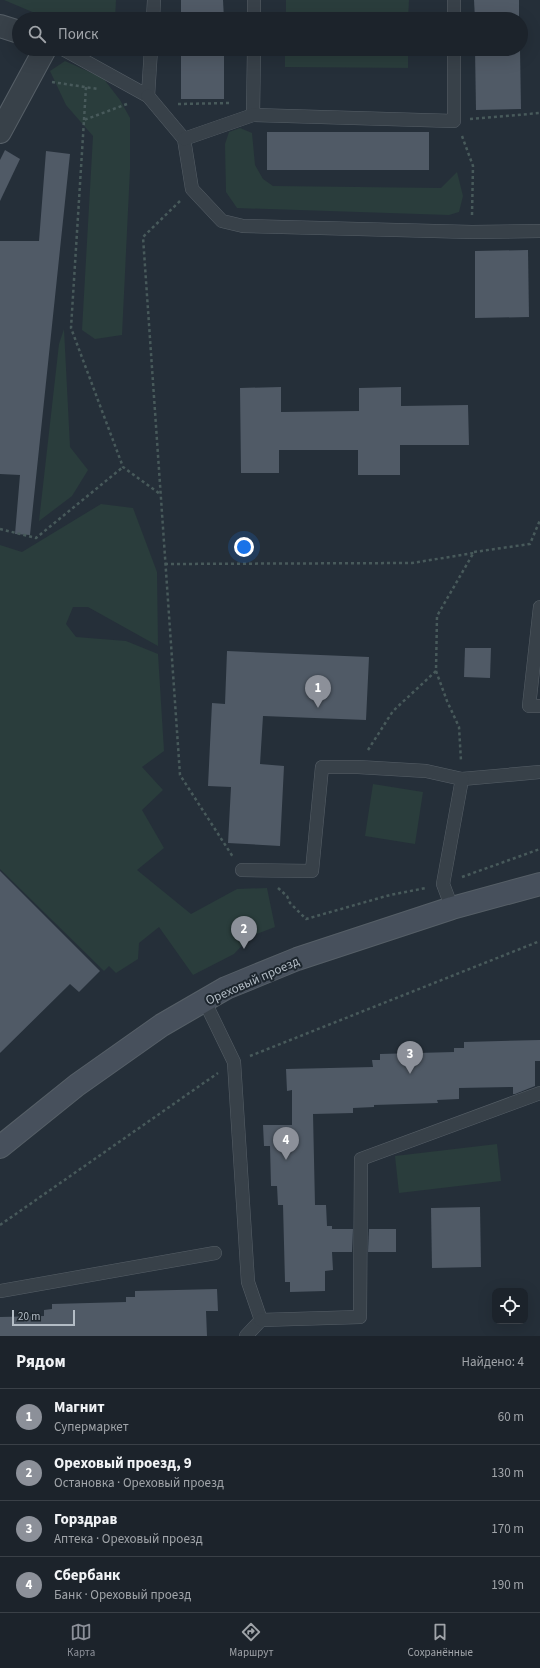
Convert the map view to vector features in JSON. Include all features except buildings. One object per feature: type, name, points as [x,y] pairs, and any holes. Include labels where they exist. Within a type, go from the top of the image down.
[{"type":"street","points":[[0,26],[12,30]]},
{"type":"street","points":[[0,132],[41,56]]},
{"type":"street","name":"Ореховый проезд","points":[[0,1147],[77,1085],[162,1025],[226,988],[297,959],[452,908],[540,884]]},
{"type":"lane","points":[[153,12],[154,0]]},
{"type":"lane","points":[[254,0],[254,12]]},
{"type":"lane","points":[[454,0],[454,12]]},
{"type":"lane","points":[[75,56],[152,100],[184,139],[192,189],[222,221],[243,226],[472,232],[540,231]]},
{"type":"lane","points":[[151,56],[152,100]]},
{"type":"lane","points":[[253,109],[254,56]]},
{"type":"lane","points":[[184,139],[253,109],[454,121],[454,56]]},
{"type":"lane","points":[[540,607],[529,706],[540,706]]},
{"type":"lane","points":[[242,870],[312,871],[322,767],[358,767],[426,771],[462,779],[540,772]]},
{"type":"lane","points":[[452,908],[443,884],[462,779]]},
{"type":"lane","points":[[204,1000],[234,1062],[248,1282],[261,1320]]},
{"type":"lane","points":[[246,1336],[261,1320],[360,1317],[361,1158],[540,1093]]},
{"type":"lane","points":[[0,1291],[215,1253]]},
{"type":"path","points":[[29,79],[101,90]]},
{"type":"path","points":[[86,87],[71,328],[123,467],[160,495]]},
{"type":"path","points":[[84,120],[152,100],[253,109]]},
{"type":"path","points":[[472,232],[473,166],[468,151],[454,121],[540,113]]},
{"type":"path","points":[[192,189],[143,237],[180,775],[242,870]]},
{"type":"path","points":[[0,529],[36,538],[123,467]]},
{"type":"path","points":[[165,564],[412,563],[530,544],[540,520]]},
{"type":"path","points":[[462,779],[459,727],[447,701],[436,671],[437,616],[474,552]]},
{"type":"path","points":[[358,767],[393,711],[436,671]]},
{"type":"path","points":[[268,870],[275,886],[287,896],[290,903],[306,919],[333,911]]},
{"type":"path","points":[[0,1225],[234,1062],[540,941]]},
{"type":"green space","points":[[4,0],[116,0],[115,12],[32,12]]},
{"type":"green space","points":[[286,0],[409,0],[408,12],[286,12]]},
{"type":"green space","points":[[285,56],[408,56],[408,68],[285,67]]},
{"type":"green space","points":[[65,61],[103,78],[120,100],[130,118],[130,169],[122,335],[95,339],[82,330],[93,136],[66,105],[50,71]]},
{"type":"green space","points":[[240,128],[252,133],[255,165],[263,179],[273,186],[441,188],[457,172],[463,196],[459,212],[449,215],[237,208],[226,192],[225,144],[229,132]]},
{"type":"green space","points":[[64,329],[70,447],[88,470],[72,496],[39,521],[59,344]]},
{"type":"green space","points":[[101,504],[133,508],[157,572],[158,646],[88,607],[73,607],[66,624],[76,637],[126,641],[158,654],[164,751],[142,767],[163,790],[142,810],[164,848],[137,870],[191,914],[237,889],[267,888],[275,927],[251,936],[234,954],[193,975],[159,927],[139,943],[138,959],[116,973],[109,966],[104,971],[0,869],[0,545],[22,552]]},
{"type":"green space","points":[[373,784],[423,792],[415,844],[365,836]]},
{"type":"green space","points":[[497,1144],[501,1181],[399,1193],[395,1156]]},
{"type":"place","name":"Магнит","points":[[318,708]]},
{"type":"place","name":"Ореховый проезд, 9","points":[[244,949]]},
{"type":"place","name":"Горздрав","points":[[410,1074]]},
{"type":"place","name":"Сбербанк","points":[[286,1160]]}]
